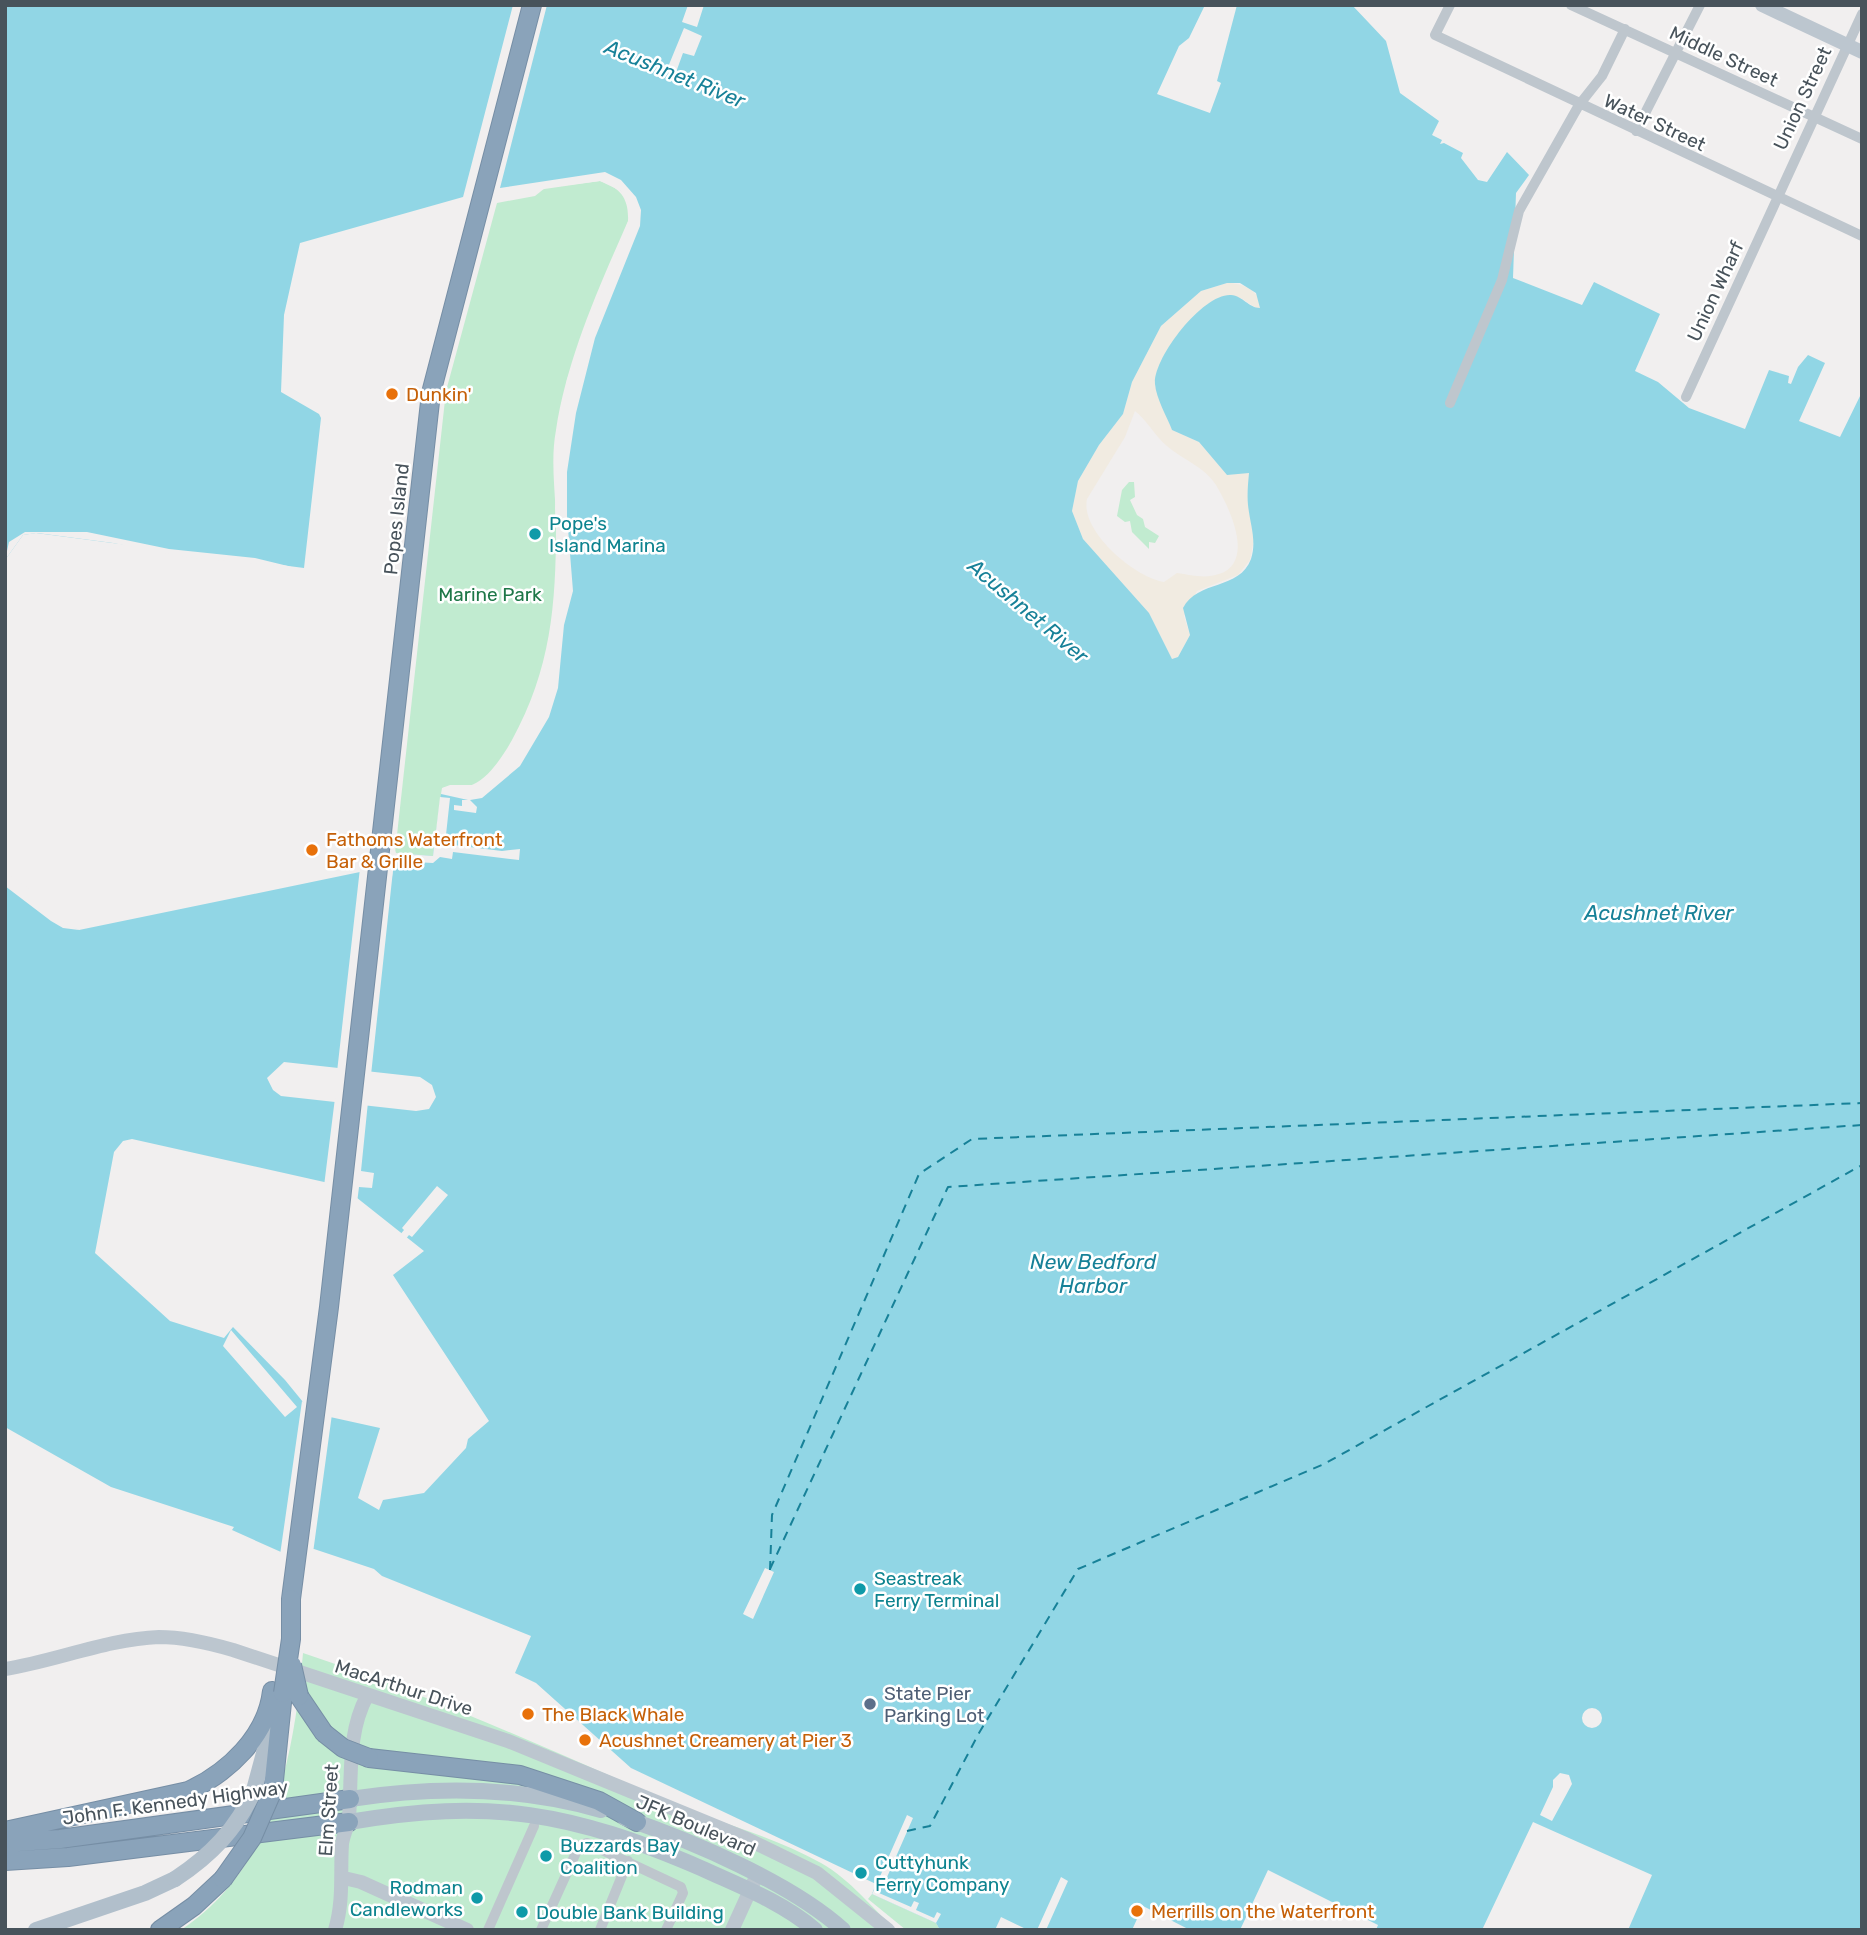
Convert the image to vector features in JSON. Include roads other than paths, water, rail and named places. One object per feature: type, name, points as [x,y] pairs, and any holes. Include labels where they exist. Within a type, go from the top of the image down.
[{"type":"highway","name":"Popes Island","points":[[291,1598],[329,1307],[431,393],[532,5]]},
{"type":"highway","points":[[160,1930],[194,1906],[223,1879],[251,1838],[273,1790],[281,1695],[291,1639],[291,1598]]},
{"type":"highway","points":[[5,1831],[176,1794],[200,1786],[223,1771],[240,1754],[281,1695],[280,1638],[291,1598]]},
{"type":"highway","points":[[281,1695],[343,1748],[369,1758],[520,1775],[581,1794],[637,1822]]},
{"type":"highway","name":"John F. Kennedy Highway","points":[[5,1843],[60,1839],[350,1799]]},
{"type":"highway","name":"John F. Kennedy Highway","points":[[5,1861],[68,1857],[349,1822]]},
{"type":"main road","points":[[36,1930],[145,1893],[175,1879],[199,1862],[229,1833],[254,1790],[281,1695]]},
{"type":"main road","name":"JFK Boulevard","points":[[350,1799],[429,1790],[498,1791],[569,1802],[637,1822],[757,1875],[810,1903],[843,1930]]},
{"type":"main road","name":"JFK Boulevard","points":[[349,1822],[460,1809],[547,1817],[629,1839],[750,1890],[793,1913],[816,1930]]},
{"type":"street","name":"Water Street","points":[[1450,5],[1436,35],[1777,199],[1862,236]]},
{"type":"street","name":"Middle Street","points":[[1571,5],[1862,139]]},
{"type":"street","points":[[1636,131],[1700,5]]},
{"type":"street","points":[[1762,5],[1862,52]]},
{"type":"street","name":"Union Street","points":[[1777,199],[1862,14]]},
{"type":"street","points":[[1450,403],[1502,280],[1519,211],[1579,105],[1602,76],[1625,29]]},
{"type":"street","name":"Union Wharf","points":[[1686,397],[1777,199]]},
{"type":"street","name":"MacArthur Drive","points":[[5,1670],[126,1642],[179,1638],[233,1650],[548,1756],[652,1803],[777,1852],[817,1873],[888,1930]]},
{"type":"street","name":"Elm Street","points":[[335,1930],[344,1878],[342,1842],[349,1822],[355,1729],[367,1696]]},
{"type":"street","points":[[488,1930],[534,1826]]},
{"type":"street","points":[[541,1930],[579,1846],[590,1844],[678,1885],[683,1893],[666,1930]]},
{"type":"street","points":[[600,1930],[628,1861]]},
{"type":"street","points":[[732,1930],[757,1875]]},
{"type":"street","points":[[344,1878],[361,1882],[467,1930]]},
{"type":"water","name":"New Bedford Harbor","points":[[5,5],[688,5],[682,22],[697,27],[704,5],[1205,5],[1189,38],[1179,46],[1157,94],[1210,113],[1221,83],[1217,81],[1237,5],[1352,5],[1386,41],[1400,93],[1439,121],[1432,135],[1442,140],[1440,144],[1444,143],[1463,153],[1461,158],[1478,180],[1487,182],[1507,152],[1529,175],[1516,193],[1513,278],[1582,305],[1594,282],[1660,314],[1635,371],[1658,382],[1689,408],[1745,429],[1769,370],[1789,376],[1788,383],[1791,384],[1798,367],[1808,355],[1825,363],[1799,421],[1840,437],[1862,392],[1862,1930],[1628,1930],[1652,1875],[1533,1822],[1482,1930],[1376,1930],[1378,1925],[1268,1870],[1240,1930],[1190,1930],[1143,1906],[1132,1930],[1028,1930],[1001,1917],[995,1930],[940,1930],[936,1923],[872,1894],[876,1884],[631,1768],[536,1683],[515,1673],[531,1636],[382,1576],[374,1569],[314,1549],[281,1552],[232,1530],[234,1527],[111,1487],[5,1427],[5,875],[67,925],[79,930],[360,872],[392,877],[395,853],[433,856],[441,794],[445,791],[467,791],[493,779],[513,757],[544,692],[563,597],[567,402],[633,219],[628,196],[606,179],[463,197],[300,243],[284,315],[281,392],[319,414],[321,418],[304,568],[36,533],[23,535],[5,560]],"holes":[[[1227,283],[1240,283],[1256,293],[1260,308],[1231,295],[1207,304],[1194,315],[1171,344],[1162,359],[1155,384],[1172,430],[1199,442],[1227,475],[1249,473],[1248,501],[1253,552],[1245,569],[1238,576],[1189,599],[1183,608],[1190,635],[1178,657],[1172,659],[1149,613],[1083,539],[1072,511],[1078,481],[1099,445],[1123,414],[1132,382],[1161,326],[1201,291]],[[284,1062],[420,1077],[432,1085],[436,1097],[429,1109],[416,1111],[281,1096],[273,1090],[267,1078]],[[132,1139],[342,1186],[424,1251],[393,1275],[489,1421],[468,1439],[466,1448],[424,1493],[383,1500],[379,1510],[358,1498],[380,1428],[312,1413],[285,1380],[233,1327],[224,1338],[170,1321],[95,1253],[114,1152],[123,1141]]]},
{"type":"place","name":"Dunkin'","points":[[392,394]]},
{"type":"place","name":"Pope's Island Marina","points":[[535,534]]},
{"type":"place","name":"Fathoms Waterfront Bar & Grille","points":[[312,850]]},
{"type":"place","name":"Seastreak Ferry Terminal","points":[[860,1589]]},
{"type":"place","name":"State Pier Parking Lot","points":[[870,1704]]},
{"type":"place","name":"The Black Whale","points":[[528,1714]]},
{"type":"place","name":"Acushnet Creamery at Pier 3","points":[[585,1740]]},
{"type":"place","name":"Buzzards Bay Coalition","points":[[546,1856]]},
{"type":"place","name":"Cuttyhunk Ferry Company","points":[[861,1873]]},
{"type":"place","name":"Rodman Candleworks","points":[[477,1898]]},
{"type":"place","name":"Merrills on the Waterfront","points":[[1137,1911]]},
{"type":"place","name":"Double Bank Building","points":[[522,1912]]},
{"type":"water label","name":"Acushnet River","points":[[675,74]]},
{"type":"water label","name":"Acushnet River","points":[[1028,611]]},
{"type":"water label","name":"Acushnet River","points":[[1659,913]]},
{"type":"park label","name":"Marine Park","points":[[490,594]]}]
